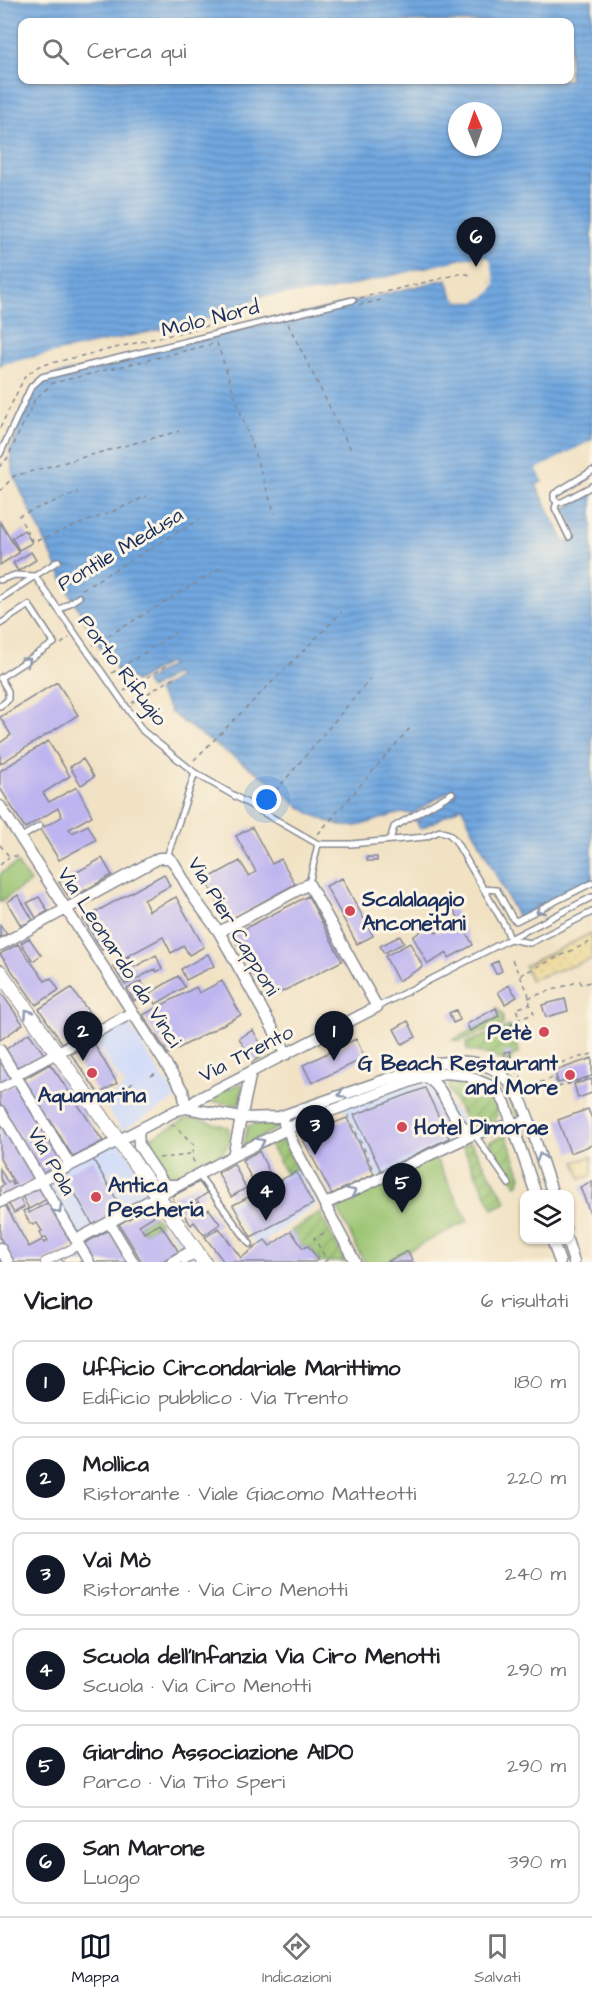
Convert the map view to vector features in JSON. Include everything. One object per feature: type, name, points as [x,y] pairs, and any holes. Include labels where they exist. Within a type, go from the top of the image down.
[{"type":"street","name":"Via Leonardo da Vinci","points":[[0,806],[183,1091],[186,1108]]},
{"type":"street","name":"Via Pier Capponi","points":[[0,945],[159,858],[167,857],[172,860],[194,898],[219,932],[287,1054]]},
{"type":"street","points":[[219,932],[309,884],[377,1007]]},
{"type":"street","points":[[0,972],[199,1255],[172,1262]]},
{"type":"street","name":"Via Trento","points":[[0,1202],[177,1110],[186,1108],[198,1099],[377,1007]]},
{"type":"street","points":[[0,1088],[132,1013]]},
{"type":"street","points":[[0,1050],[70,1165]]},
{"type":"street","points":[[186,1108],[242,1118],[263,1119],[290,1113],[416,1068],[475,1063],[489,1067],[505,1077],[515,1088],[529,1120],[552,1190]]},
{"type":"street","points":[[45,1262],[197,1171],[301,1122],[445,1067],[475,1078],[495,1090],[505,1103],[535,1190]]},
{"type":"street","points":[[416,1068],[418,1073],[437,1086],[459,1124],[474,1134]]},
{"type":"street","points":[[233,1156],[251,1072]]},
{"type":"street","name":"Via Pola","points":[[0,1111],[89,1262]]},
{"type":"street","points":[[290,1113],[300,1116],[301,1122]]},
{"type":"street","points":[[290,1113],[284,1123],[292,1142],[355,1262]]},
{"type":"street","points":[[325,1204],[474,1134],[529,1120]]},
{"type":"street","points":[[138,1130],[139,1146],[163,1182],[168,1185],[177,1185]]},
{"type":"street","points":[[109,1222],[133,1262]]},
{"type":"street","points":[[554,1244],[560,1262]]},
{"type":"street","points":[[569,1244],[574,1262]]},
{"type":"street","points":[[0,1248],[8,1262]]},
{"type":"lane","name":"Molo Nord","points":[[0,454],[31,387],[42,377],[354,300]]},
{"type":"lane","points":[[569,537],[555,508],[556,502],[553,498],[555,493],[592,471]]},
{"type":"lane","points":[[556,502],[562,502],[592,486]]},
{"type":"lane","points":[[0,599],[58,561]]},
{"type":"lane","points":[[0,580],[15,575],[35,576]]},
{"type":"lane","name":"Porto Rifugio","points":[[35,576],[143,731],[195,773],[315,843]]},
{"type":"lane","points":[[59,610],[77,595]]},
{"type":"lane","points":[[0,624],[28,605],[54,643],[0,678],[9,693],[8,700],[0,706]]},
{"type":"lane","points":[[167,857],[195,773]]},
{"type":"lane","points":[[390,840],[394,827],[452,793]]},
{"type":"lane","points":[[21,838],[40,826]]},
{"type":"lane","points":[[309,884],[315,843],[337,845],[425,837],[438,831],[445,832],[455,840],[505,926],[510,939],[530,943],[592,912]]},
{"type":"lane","points":[[484,889],[497,890],[513,920],[516,921],[592,883]]},
{"type":"lane","name":"Via Trento","points":[[377,1007],[592,897]]},
{"type":"lane","points":[[474,1134],[509,1184]]},
{"type":"lane","points":[[197,1171],[250,1244]]},
{"type":"lane","points":[[184,1262],[199,1255]]},
{"type":"path","points":[[354,300],[459,274],[472,276]]},
{"type":"path","points":[[287,321],[352,452]]},
{"type":"path","points":[[0,467],[7,459],[35,399],[53,383],[218,343],[275,514]]},
{"type":"path","points":[[0,491],[14,476],[179,431]]},
{"type":"path","points":[[18,516],[78,492]]},
{"type":"path","points":[[22,522],[33,542],[147,496]]},
{"type":"path","name":"Pontile Medusa","points":[[77,595],[200,519]]},
{"type":"path","points":[[97,642],[221,568]]},
{"type":"path","points":[[188,766],[342,612]]},
{"type":"path","points":[[117,670],[175,633]]},
{"type":"path","points":[[54,643],[60,644],[75,634]]},
{"type":"path","points":[[118,695],[168,665]]},
{"type":"path","points":[[126,707],[175,676]]},
{"type":"path","points":[[259,810],[370,680]]},
{"type":"path","points":[[315,843],[329,821],[410,728]]},
{"type":"path","points":[[0,865],[10,856]]},
{"type":"path","points":[[520,975],[592,941]]},
{"type":"path","points":[[510,1026],[534,1014],[528,992],[512,960]]},
{"type":"path","points":[[528,998],[580,981],[582,985],[592,981]]},
{"type":"path","points":[[520,1019],[516,1009],[530,1004]]},
{"type":"path","points":[[515,1040],[529,1035]]},
{"type":"path","points":[[592,1054],[563,1062],[552,1068],[558,1087],[592,1077]]},
{"type":"path","points":[[151,1076],[159,1071]]},
{"type":"path","points":[[531,1086],[555,1077]]},
{"type":"path","points":[[116,1096],[134,1082]]},
{"type":"path","points":[[349,1117],[374,1169]]},
{"type":"path","points":[[167,1126],[174,1125],[192,1143],[195,1148],[192,1158],[197,1171]]},
{"type":"path","points":[[155,1159],[193,1153]]},
{"type":"path","points":[[324,1262],[327,1260],[314,1238],[336,1227]]},
{"type":"shaded area","points":[[128,1023],[176,1099],[122,1130],[103,1103],[125,1086],[94,1041]]},
{"type":"shaded area","name":"Hotel Dimorae","points":[[425,1076],[474,1134],[379,1179],[343,1106]]},
{"type":"shaded area","points":[[118,1140],[204,1262],[172,1262],[186,1253],[149,1201],[76,1240],[43,1184],[63,1161],[71,1157],[73,1160]]},
{"type":"shaded area","points":[[297,1168],[316,1205],[257,1246],[226,1205]]},
{"type":"green space","points":[[17,863],[30,882],[0,902],[0,874]]},
{"type":"green space","points":[[496,1008],[503,1016],[503,1025],[460,1041],[453,1040],[499,1016]]},
{"type":"green space","points":[[510,1026],[519,1053],[512,1056],[509,1063],[467,1050],[466,1043]]},
{"type":"green space","points":[[456,1065],[478,1068],[498,1079],[514,1096],[520,1117],[517,1116],[508,1098],[495,1083],[478,1073],[458,1069]]},
{"type":"green space","points":[[450,1080],[471,1084],[494,1100],[497,1115],[491,1124],[481,1126],[466,1121],[449,1090]]},
{"type":"green space","points":[[241,1083],[243,1086],[239,1105],[206,1099]]},
{"type":"green space","points":[[195,1118],[228,1127],[230,1135],[228,1142],[219,1155],[171,1181],[147,1140],[186,1119]]},
{"type":"green space","points":[[274,1121],[279,1124],[279,1127],[243,1146],[248,1126]]},
{"type":"green space","points":[[524,1128],[541,1180],[537,1179],[522,1130]]},
{"type":"green space","points":[[506,1135],[521,1176],[519,1184],[516,1185],[489,1142]]},
{"type":"green space","points":[[282,1139],[297,1168],[286,1174],[270,1145]]},
{"type":"green space","points":[[471,1143],[507,1202],[493,1209],[462,1146]]},
{"type":"green space","points":[[435,1157],[468,1221],[386,1262],[364,1262],[336,1205]]},
{"type":"green space","points":[[320,1212],[345,1262],[315,1262],[318,1259],[308,1246],[303,1248],[291,1231]]},
{"type":"green space","points":[[154,1216],[160,1224],[144,1233],[139,1225]]},
{"type":"sand","points":[[592,933],[592,959],[530,980],[525,966]]},
{"type":"sand","points":[[592,1156],[592,1175],[581,1179],[575,1162]]},
{"type":"water","points":[[0,0],[592,0],[592,440],[538,469],[543,481],[536,485],[565,543],[579,536],[565,508],[592,494],[592,880],[518,918],[463,806],[420,829],[416,820],[456,795],[452,789],[412,814],[398,814],[354,826],[330,822],[299,807],[276,785],[170,712],[157,691],[178,677],[176,673],[150,689],[145,681],[170,666],[169,662],[135,682],[118,671],[97,642],[70,594],[13,474],[10,450],[17,435],[14,429],[34,387],[52,376],[447,279],[451,293],[459,301],[475,302],[493,289],[490,260],[486,257],[475,256],[326,292],[264,296],[222,316],[0,365]]},
{"type":"pier","points":[[475,256],[486,257],[490,260],[495,282],[488,295],[475,302],[459,301],[455,298],[447,279],[450,279],[454,292],[460,298],[480,297],[490,288],[492,282],[487,262],[481,259],[327,295],[265,299],[222,318],[2,367],[2,364],[222,316],[264,296],[326,292]]},
{"type":"pier","points":[[592,440],[592,444],[541,470],[546,480],[543,481],[537,469]]},
{"type":"building","points":[[0,522],[19,553],[0,565]]},
{"type":"building","points":[[24,530],[32,543],[19,550],[12,538]]},
{"type":"building","points":[[31,552],[36,560],[18,571],[13,563]]},
{"type":"building","points":[[57,682],[78,715],[0,764],[0,743],[11,735],[0,717]]},
{"type":"building","points":[[48,741],[70,776],[43,793],[49,802],[77,787],[92,816],[69,829],[72,833],[88,825],[96,840],[59,860],[40,829],[62,817],[58,808],[25,828],[0,788],[0,771]]},
{"type":"building","points":[[83,759],[94,777],[81,785],[70,767]]},
{"type":"building","points":[[252,827],[272,864],[281,859],[295,884],[228,921],[207,879],[240,861],[249,876],[256,872],[236,836]]},
{"type":"building","points":[[367,857],[377,857],[377,861],[367,861]]},
{"type":"building","points":[[102,858],[112,875],[70,899],[59,882]]},
{"type":"building","points":[[164,874],[170,886],[144,900],[149,911],[176,897],[204,947],[189,955],[184,946],[171,953],[163,937],[124,958],[115,942],[102,950],[83,919]]},
{"type":"building","name":"Scalalaggio Anconetani","points":[[342,878],[373,936],[357,944],[326,886]]},
{"type":"building","points":[[18,895],[33,920],[21,926],[7,902]]},
{"type":"building","points":[[308,896],[342,961],[268,999],[232,935]]},
{"type":"building","points":[[39,897],[48,911],[36,918],[27,903]]},
{"type":"building","points":[[453,908],[473,945],[449,958],[447,953],[428,964],[413,937],[431,924],[436,933],[453,924],[447,912]]},
{"type":"building","points":[[0,925],[7,934],[0,937]]},
{"type":"building","points":[[400,936],[404,943],[384,953],[380,946]]},
{"type":"building","points":[[29,938],[41,955],[33,961],[21,943]]},
{"type":"building","points":[[410,943],[423,967],[398,981],[385,956]]},
{"type":"building","points":[[18,944],[45,981],[51,978],[59,990],[36,1005],[0,954]]},
{"type":"building","points":[[208,954],[214,966],[186,980],[181,969]]},
{"type":"building","points":[[156,955],[162,969],[157,972],[155,969],[125,985],[113,966],[129,957],[135,967]]},
{"type":"building","points":[[498,961],[502,971],[496,974],[491,964]]},
{"type":"building","points":[[178,976],[185,987],[156,1004],[150,993]]},
{"type":"building","points":[[141,981],[148,993],[134,1001],[127,989]]},
{"type":"building","points":[[222,981],[241,1015],[168,1054],[143,1015],[196,987],[199,993]]},
{"type":"building","points":[[509,985],[517,997],[505,1004],[498,992]]},
{"type":"building","points":[[71,988],[98,1024],[62,1043],[39,1009]]},
{"type":"building","points":[[0,991],[23,1024],[0,1040]]},
{"type":"building","points":[[565,999],[568,1011],[546,1017],[542,1005]]},
{"type":"building","points":[[496,1008],[499,1016],[470,1031],[467,1024]]},
{"type":"building","points":[[456,1010],[460,1020],[453,1023],[449,1013]]},
{"type":"building","points":[[408,1021],[416,1037],[402,1044],[394,1029]]},
{"type":"building","points":[[253,1030],[266,1054],[252,1062],[239,1038]]},
{"type":"building","points":[[29,1033],[44,1054],[16,1068],[5,1050]]},
{"type":"building","points":[[356,1039],[365,1058],[312,1083],[303,1065]]},
{"type":"building","points":[[93,1042],[117,1083],[99,1094],[71,1054]]},
{"type":"building","points":[[510,1051],[511,1057],[505,1058],[504,1052]]},
{"type":"building","points":[[0,1057],[14,1079],[0,1086]]},
{"type":"building","points":[[592,1058],[592,1076],[568,1083],[567,1081],[558,1083],[555,1071]]},
{"type":"building","points":[[50,1064],[103,1141],[73,1157],[22,1080]]},
{"type":"building","points":[[592,1079],[592,1093],[578,1098],[574,1084]]},
{"type":"building","points":[[16,1083],[64,1164],[42,1175],[0,1104],[0,1091]]},
{"type":"building","name":"Hotel Dimorae","points":[[425,1088],[449,1138],[381,1171],[354,1115]]},
{"type":"building","points":[[588,1109],[592,1119],[592,1145],[570,1153],[558,1120]]},
{"type":"building","points":[[347,1118],[374,1174],[332,1194],[301,1136]]},
{"type":"building","points":[[0,1120],[35,1179],[0,1197],[0,1187],[4,1185],[0,1178],[0,1169],[8,1183],[11,1181],[13,1185],[15,1184],[0,1159]]},
{"type":"building","points":[[259,1151],[271,1176],[255,1185],[242,1160]]},
{"type":"building","name":"Antica Pescheria","points":[[93,1159],[122,1209],[93,1225],[64,1174]]},
{"type":"building","points":[[234,1164],[246,1188],[231,1197],[218,1173]]},
{"type":"building","points":[[296,1172],[313,1204],[251,1237],[233,1205]]},
{"type":"building","points":[[592,1181],[592,1212],[590,1213],[580,1187]]},
{"type":"building","points":[[199,1182],[207,1193],[181,1211],[173,1200],[173,1196]]},
{"type":"building","points":[[39,1186],[47,1199],[29,1209],[22,1196]]},
{"type":"building","points":[[19,1197],[24,1207],[14,1213],[8,1203]]},
{"type":"building","points":[[49,1202],[74,1245],[41,1262],[14,1262],[0,1238],[0,1207],[5,1205],[29,1247],[42,1240],[44,1243],[48,1241],[46,1237],[43,1239],[40,1232],[42,1231],[37,1223],[30,1224],[23,1211],[27,1209],[29,1213]]},
{"type":"building","points":[[198,1202],[205,1212],[209,1209],[220,1224],[204,1235],[194,1222],[191,1225],[182,1212]]},
{"type":"building","points":[[148,1208],[154,1216],[139,1225],[144,1233],[160,1224],[179,1252],[161,1262],[142,1262],[119,1224]]},
{"type":"building","points":[[219,1228],[241,1258],[265,1240],[270,1246],[291,1231],[303,1248],[308,1246],[318,1259],[315,1262],[224,1262],[205,1237]]},
{"type":"building","points":[[109,1230],[128,1262],[94,1262],[83,1244]]},
{"type":"building","points":[[76,1249],[84,1262],[63,1262],[60,1257]]},
{"type":"building","points":[[408,1251],[413,1262],[386,1262]]},
{"type":"place","name":"San Marone","points":[[476,267]]},
{"type":"place","name":"Scalalaggio Anconetani","points":[[350,911]]},
{"type":"place","name":"Petè","points":[[544,1032]]},
{"type":"place","name":"Mollica","points":[[83,1061]]},
{"type":"place","name":"Ufficio Circondariale Marittimo","points":[[334,1061]]},
{"type":"place","name":"Aquamarina","points":[[92,1073]]},
{"type":"place","name":"G Beach Restaurant and More","points":[[570,1075]]},
{"type":"place","name":"Hotel Dimorae","points":[[402,1127]]},
{"type":"place","name":"Vai Mò","points":[[315,1155]]},
{"type":"place","name":"Antica Pescheria","points":[[96,1197]]},
{"type":"place","name":"Giardino Associazione AIDO","points":[[402,1213]]},
{"type":"place","name":"Scuola dell’Infanzia Via Ciro Menotti","points":[[266,1221]]}]
